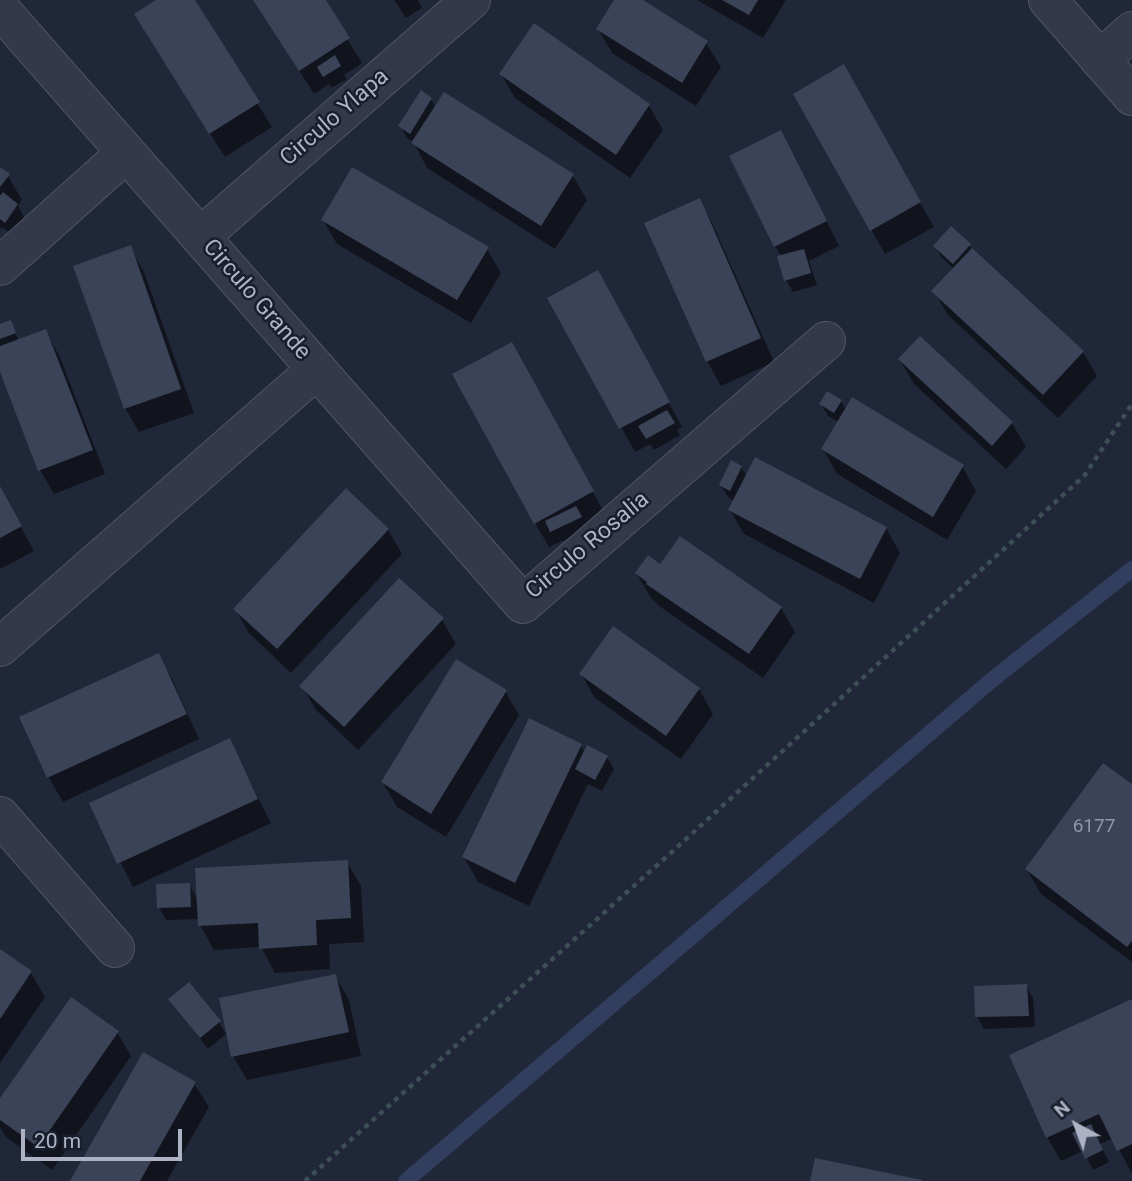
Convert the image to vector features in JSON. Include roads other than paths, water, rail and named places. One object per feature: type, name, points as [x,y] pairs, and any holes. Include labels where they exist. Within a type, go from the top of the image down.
[{"type":"street","name":"Circulo Ylapa","points":[[200,237],[471,0]]},
{"type":"street","points":[[1048,0],[1132,96]]},
{"type":"street","name":"Circulo Grande","points":[[0,9],[317,369],[0,647]]},
{"type":"street","points":[[1100,60],[1132,31]]},
{"type":"street","points":[[0,266],[126,153]]},
{"type":"street","name":"Circulo Rosalia","points":[[317,369],[523,604],[826,341]]},
{"type":"street","points":[[0,817],[115,948]]},
{"type":"waterway","points":[[406,1181],[993,679],[1132,569]]}]
